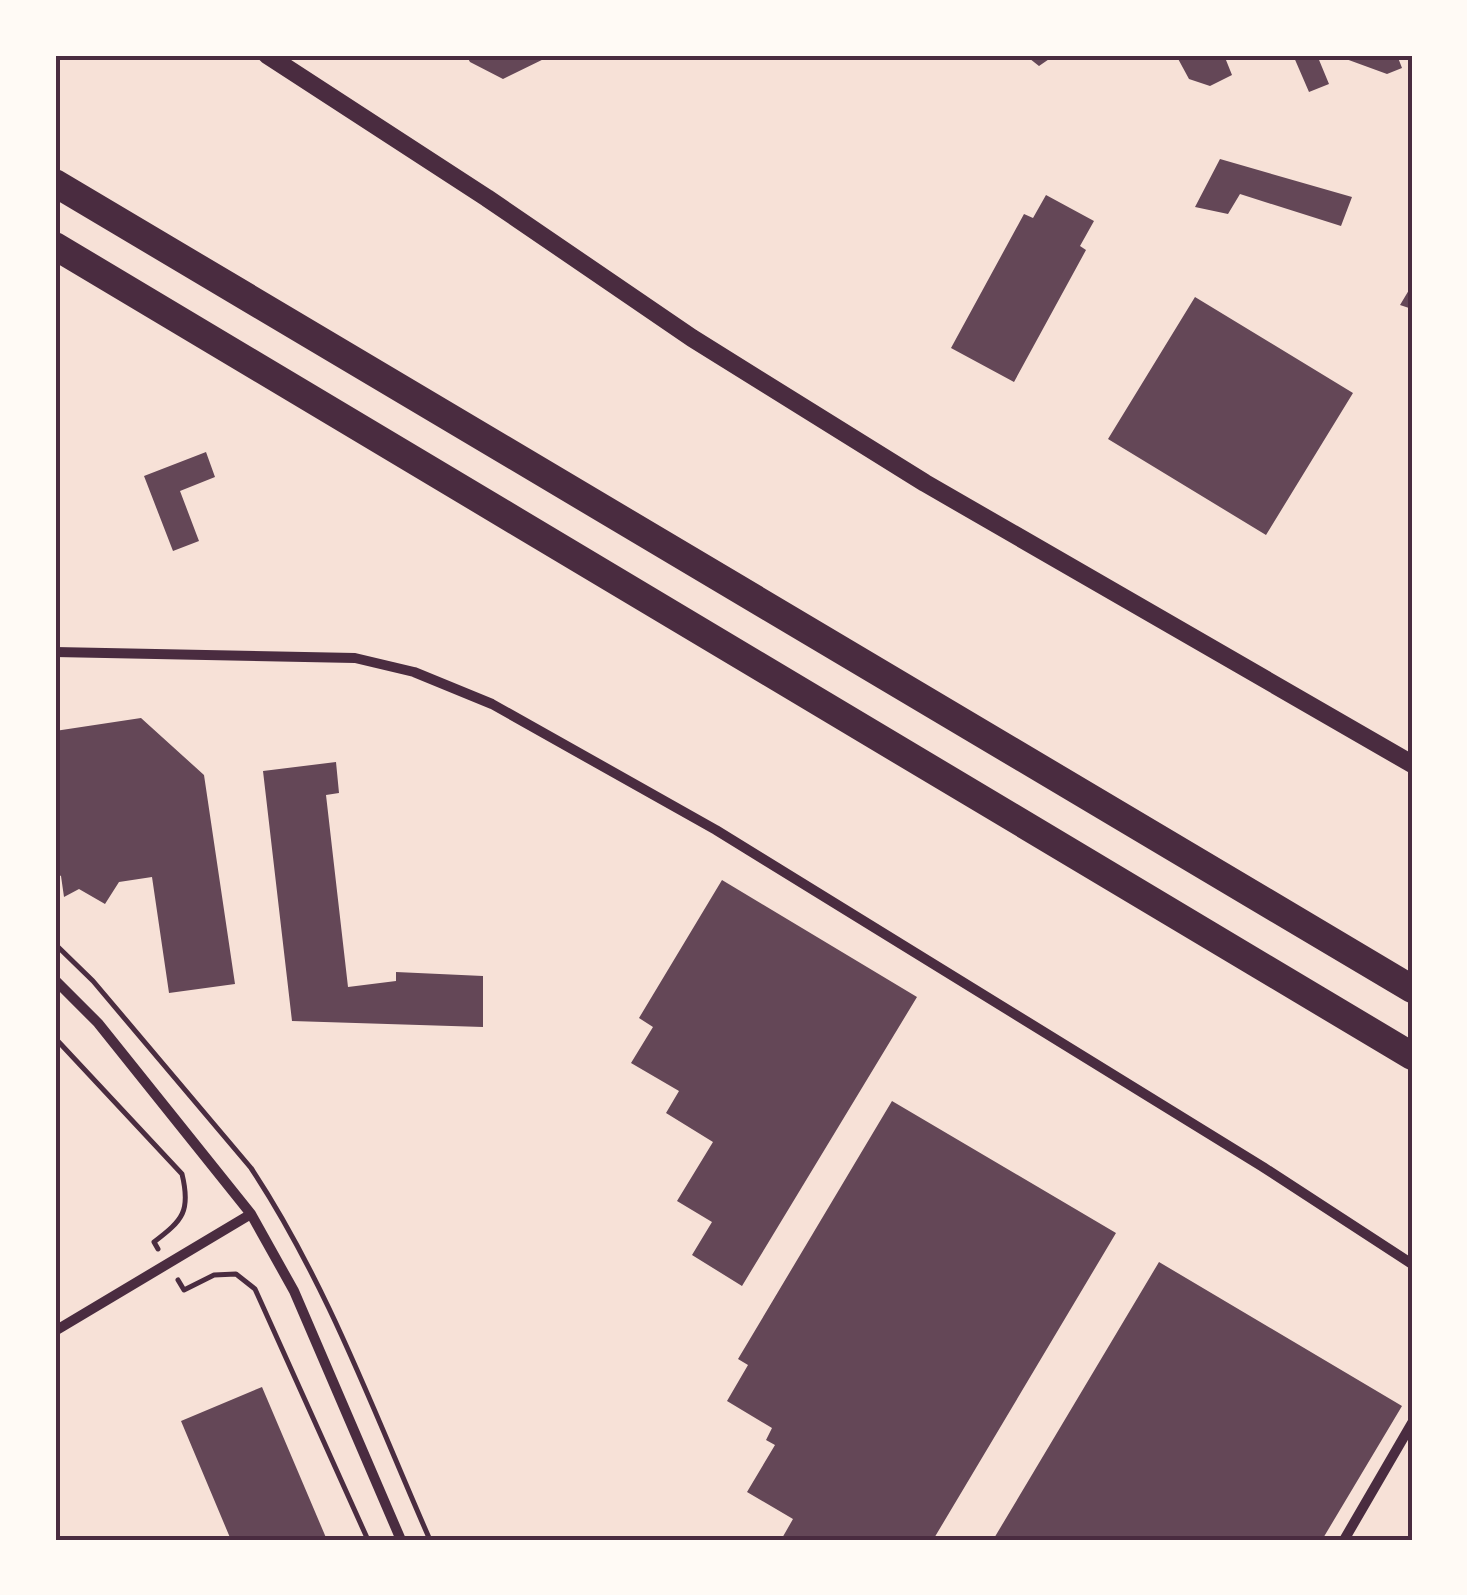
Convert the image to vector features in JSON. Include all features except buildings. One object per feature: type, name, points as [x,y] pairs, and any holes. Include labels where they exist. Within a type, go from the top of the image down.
[{"type":"highway","points":[[55,183],[1412,989]]},
{"type":"highway","points":[[55,246],[1412,1056]]},
{"type":"street","points":[[267,55],[692,338],[926,483],[1412,764]]},
{"type":"street","points":[[55,652],[355,658],[414,672],[492,704],[716,830],[1412,1264]]},
{"type":"street","points":[[55,980],[98,1023],[251,1214],[294,1291],[401,1540]]},
{"type":"street","points":[[55,1332],[251,1214]]},
{"type":"street","points":[[1344,1540],[1412,1423]]},
{"type":"path","points":[[55,1038],[182,1174],[187,1195],[184,1214],[154,1242]]},
{"type":"path","points":[[184,1290],[214,1275],[236,1274],[255,1289],[368,1540]]}]
